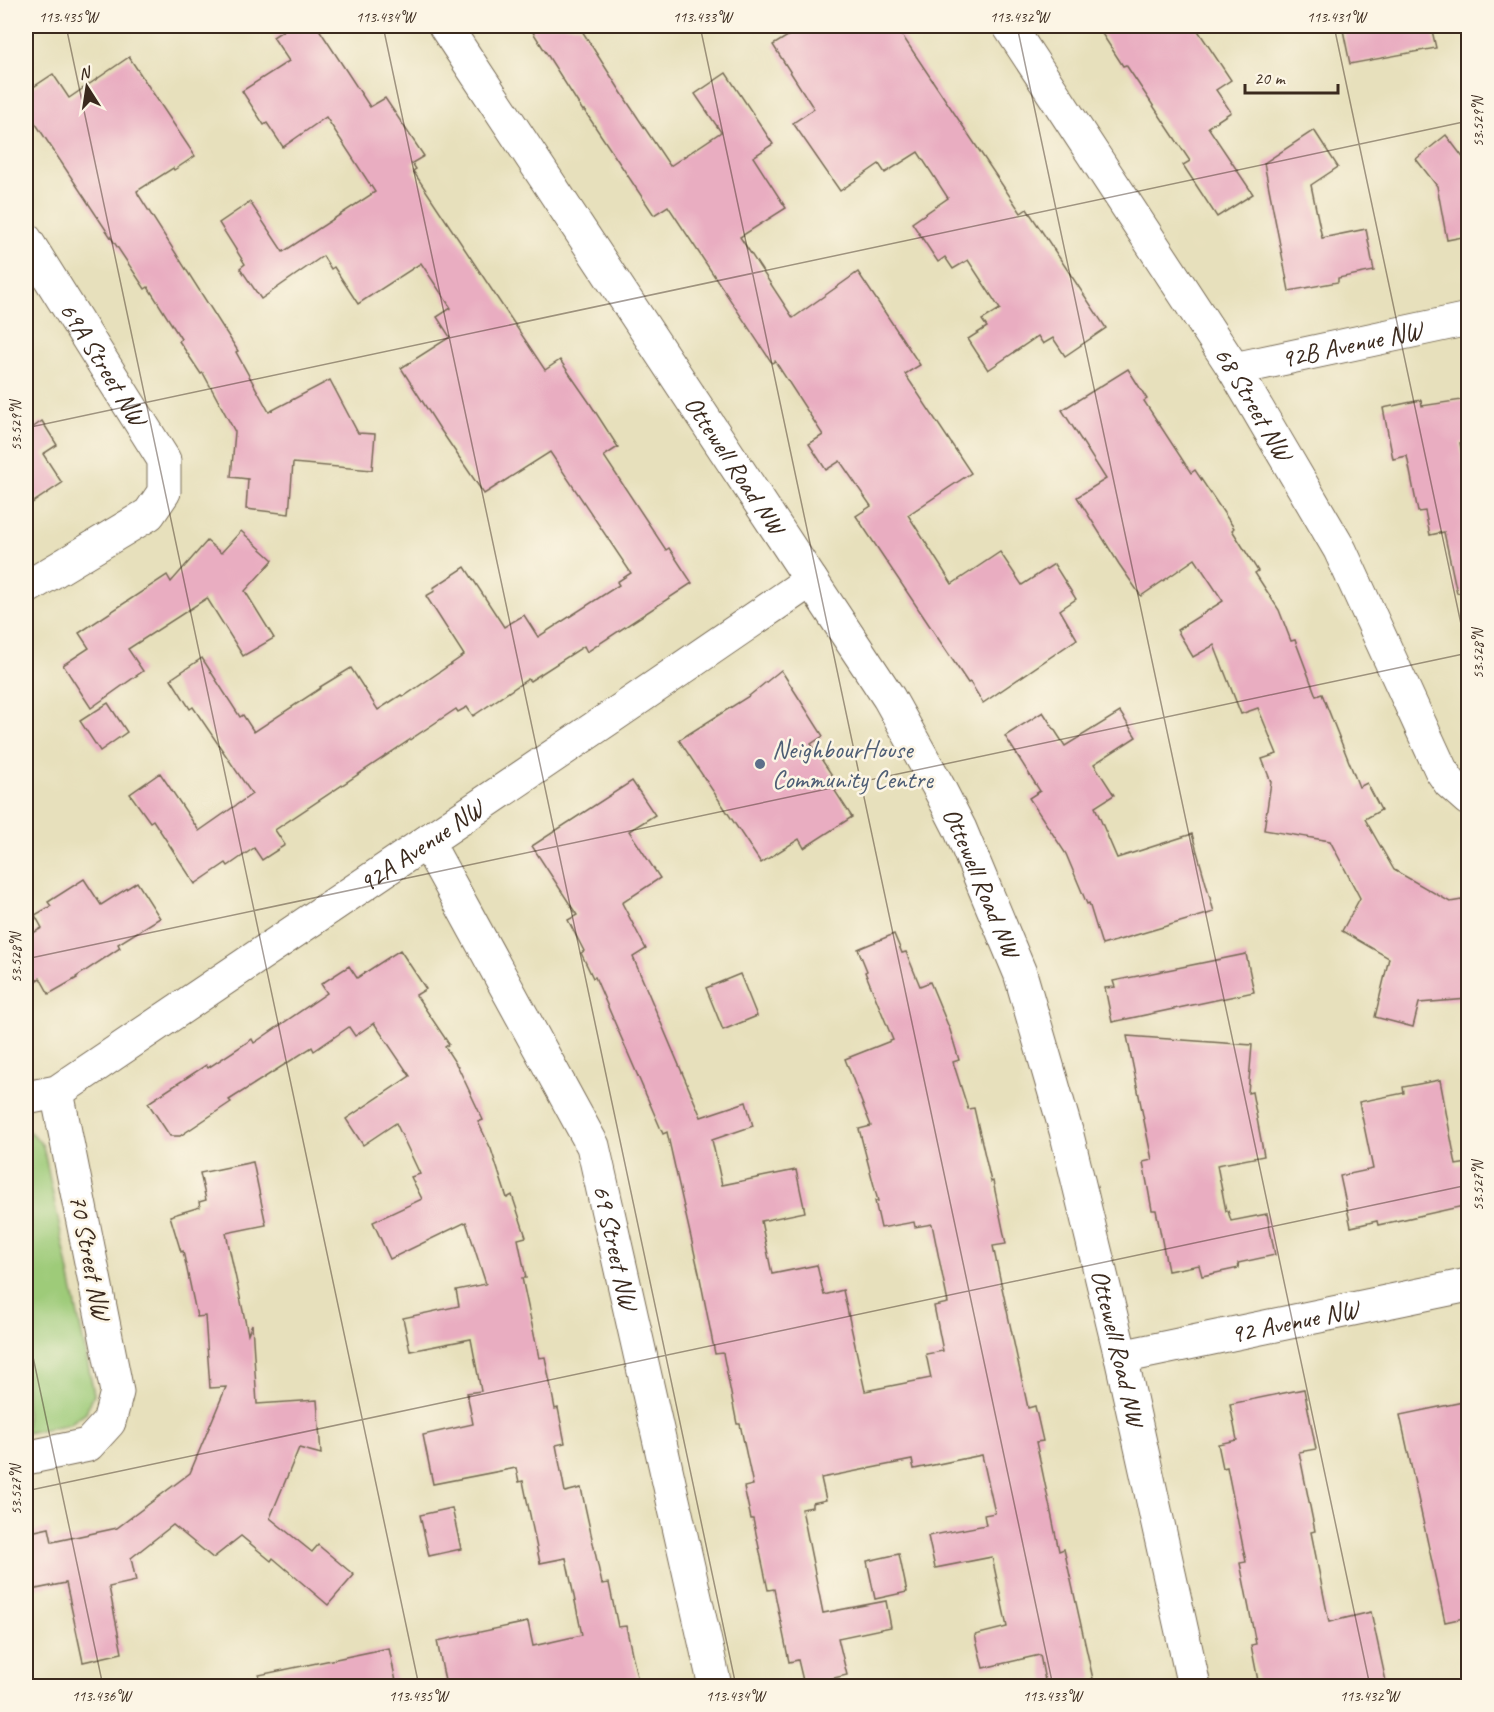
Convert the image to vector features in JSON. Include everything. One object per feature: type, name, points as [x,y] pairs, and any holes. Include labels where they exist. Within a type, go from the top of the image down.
[{"type":"street","name":"Ottewell Road NW","points":[[445,26],[889,698],[960,829],[1020,973],[1066,1131],[1121,1358],[1194,1686]]},
{"type":"street","name":"68 Street NW","points":[[1009,26],[1234,369],[1340,550],[1441,770],[1450,783],[1468,799]]},
{"type":"street","name":"69A Street NW","points":[[26,240],[164,460],[164,492],[149,514],[26,588]]},
{"type":"street","name":"92B Avenue NW","points":[[1234,369],[1468,319]]},
{"type":"street","name":"92A Avenue NW","points":[[41,1095],[427,842],[811,580]]},
{"type":"street","name":"69 Street NW","points":[[427,842],[593,1146],[715,1686]]},
{"type":"street","name":"70 Street NW","points":[[26,1458],[88,1444],[109,1422],[117,1392],[41,1095]]},
{"type":"street","name":"92 Avenue NW","points":[[1121,1358],[1468,1285]]},
{"type":"green space","points":[[26,1130],[34,1135],[43,1146],[94,1394],[86,1412],[69,1424],[26,1433]]},
{"type":"building","points":[[290,26],[317,26],[370,107],[385,98],[424,156],[412,163],[416,169],[413,171],[545,370],[560,360],[589,402],[618,447],[604,456],[666,550],[669,548],[692,583],[587,652],[584,646],[530,681],[528,679],[473,716],[467,707],[458,712],[456,709],[275,830],[285,845],[262,860],[254,848],[228,866],[226,863],[195,884],[153,820],[150,822],[130,794],[160,773],[199,831],[252,794],[193,707],[190,709],[171,679],[202,658],[240,717],[243,715],[254,732],[351,668],[378,710],[401,695],[403,697],[464,655],[426,596],[435,591],[433,588],[465,567],[504,627],[524,615],[538,637],[619,585],[617,582],[631,573],[550,452],[484,494],[401,368],[450,337],[437,317],[451,308],[421,263],[358,304],[334,267],[331,269],[323,256],[261,299],[240,268],[245,264],[219,223],[250,202],[283,252],[375,192],[326,117],[283,147],[267,123],[264,125],[242,91],[289,61],[273,37]]},
{"type":"building","points":[[529,26],[579,26],[670,166],[721,132],[695,94],[726,73],[773,144],[753,157],[786,208],[740,237],[793,318],[858,272],[920,365],[905,374],[971,473],[908,515],[952,584],[1000,552],[1022,585],[1054,564],[1076,599],[1060,610],[1077,639],[983,703],[856,516],[871,506],[840,461],[826,470],[809,444],[823,435],[775,361],[772,363],[668,206],[654,215],[583,111]]},
{"type":"building","points":[[804,26],[896,26],[1021,213],[1027,209],[1106,328],[1065,356],[1053,338],[1043,344],[1038,336],[988,370],[968,339],[987,327],[982,320],[1000,309],[968,260],[953,269],[945,257],[938,262],[912,223],[948,198],[918,152],[885,173],[879,164],[840,191],[793,123],[814,109],[773,45]]},
{"type":"building","points":[[1097,26],[1195,26],[1231,80],[1216,90],[1231,112],[1208,127],[1253,194],[1217,217],[1183,165],[1190,161]]},
{"type":"building","points":[[1366,26],[1431,26],[1436,48],[1350,64],[1343,30]]},
{"type":"building","points":[[129,57],[195,156],[137,191],[138,194],[238,351],[236,352],[269,412],[330,380],[358,433],[375,434],[372,470],[293,463],[289,514],[246,509],[248,479],[231,477],[235,432],[203,373],[201,374],[148,287],[145,289],[26,109],[26,92],[53,74],[69,98]]},
{"type":"building","points":[[1314,130],[1338,167],[1311,185],[1322,238],[1366,229],[1374,271],[1338,278],[1338,282],[1289,291],[1264,163]]},
{"type":"building","points":[[1446,135],[1468,164],[1468,236],[1447,240],[1437,186],[1416,159]]},
{"type":"building","points":[[1128,369],[1147,399],[1144,401],[1191,473],[1195,470],[1234,528],[1232,530],[1258,571],[1255,573],[1279,610],[1291,641],[1295,640],[1316,696],[1322,694],[1359,787],[1367,783],[1381,810],[1365,819],[1394,870],[1450,902],[1468,899],[1468,958],[1465,959],[1468,999],[1419,1003],[1413,1027],[1375,1017],[1389,958],[1342,931],[1360,898],[1330,841],[1264,830],[1271,782],[1262,759],[1277,754],[1258,708],[1241,714],[1214,645],[1193,657],[1177,630],[1223,601],[1195,559],[1141,596],[1077,497],[1106,479],[1062,410]]},
{"type":"building","points":[[1468,399],[1468,442],[1460,443],[1468,487],[1468,591],[1457,593],[1444,532],[1430,535],[1425,511],[1418,512],[1407,456],[1393,459],[1383,408],[1421,400],[1422,406]]},
{"type":"building","points":[[42,421],[57,445],[43,454],[62,483],[26,507],[26,428],[28,431]]},
{"type":"building","points":[[241,531],[273,560],[245,591],[274,638],[243,656],[207,598],[128,649],[143,671],[91,708],[63,665],[89,648],[79,633],[167,575],[171,582],[207,541],[221,553]]},
{"type":"building","name":"NeighbourHouse Community Centre","points":[[781,670],[823,736],[811,744],[840,787],[835,791],[852,817],[804,848],[799,839],[761,863],[679,740],[749,696]]},
{"type":"building","points":[[108,703],[127,732],[100,751],[80,721]]},
{"type":"building","points":[[1043,712],[1065,746],[1120,712],[1136,737],[1094,764],[1114,795],[1095,807],[1117,858],[1192,834],[1214,912],[1102,945],[1089,903],[1087,904],[1066,854],[1029,798],[1040,791],[1005,736]]},
{"type":"building","points":[[632,781],[655,815],[629,831],[660,878],[622,903],[646,949],[633,957],[701,1117],[746,1102],[753,1126],[712,1140],[722,1185],[796,1170],[805,1212],[761,1221],[772,1274],[817,1265],[824,1295],[843,1290],[865,1391],[931,1378],[926,1354],[943,1351],[934,1306],[948,1303],[932,1224],[915,1227],[914,1222],[881,1228],[875,1201],[878,1201],[859,1129],[871,1126],[845,1059],[893,1040],[858,949],[894,934],[902,953],[906,952],[920,986],[930,982],[950,1030],[959,1060],[953,1062],[968,1109],[974,1108],[991,1182],[993,1181],[1006,1244],[993,1246],[1028,1408],[1035,1406],[1043,1441],[1036,1442],[1059,1551],[1064,1549],[1093,1679],[1046,1686],[1040,1655],[983,1668],[975,1635],[1007,1627],[992,1557],[935,1568],[928,1536],[986,1525],[984,1515],[995,1513],[982,1455],[914,1469],[912,1460],[821,1478],[826,1500],[812,1503],[812,1507],[802,1509],[823,1613],[886,1601],[891,1627],[838,1638],[847,1675],[804,1685],[798,1660],[789,1662],[774,1589],[768,1590],[744,1487],[753,1485],[740,1424],[737,1424],[723,1353],[715,1354],[667,1132],[663,1134],[595,977],[593,978],[581,953],[584,951],[568,920],[577,915],[532,846]]},
{"type":"building","points":[[84,879],[101,905],[137,882],[160,918],[118,944],[120,948],[77,978],[49,994],[40,978],[26,987],[26,937],[42,928],[35,915],[51,906],[48,902]]},
{"type":"building","points":[[400,950],[426,989],[416,995],[449,1044],[445,1047],[458,1067],[483,1120],[478,1122],[491,1149],[507,1198],[512,1195],[526,1237],[518,1239],[526,1278],[522,1278],[539,1358],[545,1357],[555,1409],[558,1408],[565,1443],[556,1445],[565,1492],[581,1488],[602,1584],[609,1583],[618,1627],[626,1626],[639,1686],[446,1686],[437,1641],[528,1622],[533,1646],[582,1635],[566,1558],[540,1563],[523,1481],[519,1482],[516,1468],[433,1484],[423,1435],[473,1424],[467,1393],[481,1391],[471,1339],[410,1351],[403,1318],[459,1306],[456,1290],[486,1284],[466,1222],[390,1259],[373,1222],[422,1199],[411,1177],[420,1174],[396,1123],[363,1145],[346,1119],[410,1076],[374,1023],[355,1036],[349,1027],[314,1051],[312,1047],[229,1100],[231,1102],[180,1136],[170,1136],[148,1103],[206,1065],[208,1068],[252,1039],[254,1043],[327,993],[321,984],[349,966],[357,978]]},
{"type":"building","points":[[1246,954],[1254,992],[1112,1022],[1105,988],[1115,987],[1113,981]]},
{"type":"building","points":[[740,974],[757,1016],[723,1030],[706,988]]},
{"type":"building","points":[[1127,1036],[1252,1045],[1248,1093],[1252,1092],[1264,1156],[1217,1165],[1226,1211],[1231,1221],[1267,1214],[1275,1255],[1238,1263],[1239,1268],[1202,1276],[1199,1265],[1168,1271],[1156,1210],[1152,1210],[1143,1162],[1152,1160]]},
{"type":"building","points":[[1440,1080],[1456,1165],[1468,1163],[1468,1205],[1378,1225],[1377,1221],[1351,1227],[1340,1176],[1373,1169],[1359,1102],[1404,1093],[1403,1087]]},
{"type":"building","points":[[253,1162],[266,1225],[226,1233],[248,1334],[252,1324],[257,1404],[317,1400],[321,1454],[299,1448],[270,1518],[312,1552],[318,1545],[354,1575],[328,1605],[273,1558],[271,1561],[241,1536],[213,1558],[173,1525],[131,1558],[136,1581],[109,1587],[122,1653],[83,1662],[66,1583],[31,1590],[30,1582],[26,1582],[26,1533],[49,1528],[52,1542],[117,1528],[190,1473],[226,1387],[210,1388],[205,1316],[197,1317],[183,1251],[181,1252],[170,1216],[200,1207],[199,1202],[206,1200],[200,1173]]},
{"type":"building","points":[[1304,1389],[1316,1449],[1299,1452],[1315,1531],[1311,1532],[1329,1622],[1371,1612],[1387,1686],[1259,1686],[1251,1645],[1256,1644],[1240,1563],[1246,1562],[1227,1467],[1223,1468],[1218,1444],[1237,1440],[1230,1404]]},
{"type":"building","points":[[1468,1401],[1468,1617],[1445,1622],[1400,1415]]},
{"type":"building","points":[[452,1508],[461,1549],[429,1556],[420,1515]]},
{"type":"building","points":[[899,1554],[907,1592],[875,1599],[867,1561]]},
{"type":"building","points":[[389,1648],[397,1686],[260,1686],[259,1675]]},
{"type":"place","name":"NeighbourHouse Community Centre","points":[[760,764]]}]
